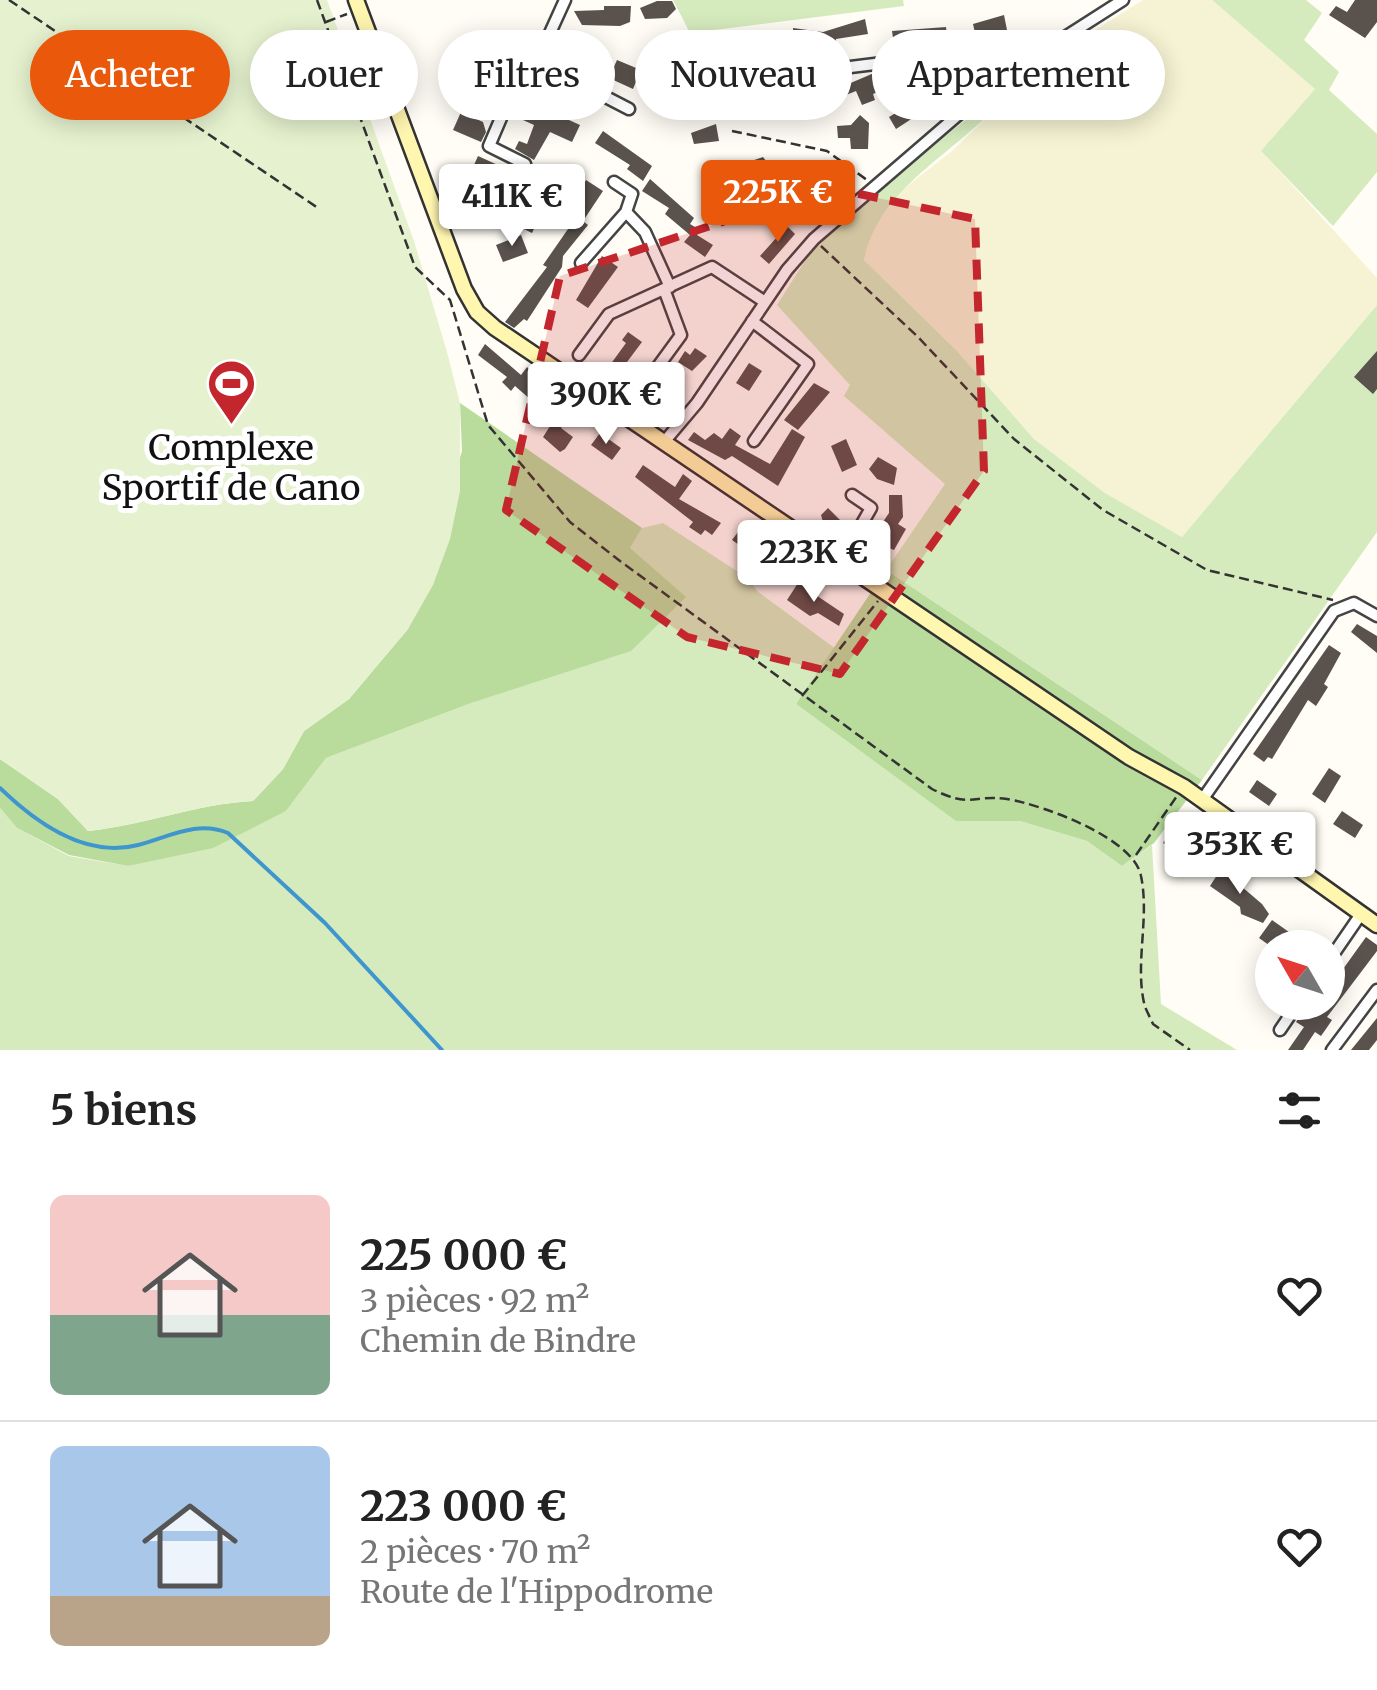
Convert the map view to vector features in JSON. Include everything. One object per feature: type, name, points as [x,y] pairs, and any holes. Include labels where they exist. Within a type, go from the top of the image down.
[{"type":"main road","points":[[352,6],[464,289],[478,312],[1129,757],[1184,787],[1377,925]]},
{"type":"street","points":[[551,30],[565,0]]},
{"type":"street","points":[[1074,30],[1121,0]]},
{"type":"street","points":[[615,102],[629,110]]},
{"type":"street","points":[[486,220],[504,211],[525,164],[489,146],[500,120]]},
{"type":"street","points":[[664,442],[697,404],[765,302],[814,239],[950,120]]},
{"type":"street","points":[[581,264],[626,212],[632,194],[614,182]]},
{"type":"street","points":[[626,212],[645,232],[681,334],[654,372]]},
{"type":"street","points":[[579,355],[610,314],[712,268],[765,302]]},
{"type":"street","points":[[752,321],[808,364],[754,442]]},
{"type":"street","points":[[840,562],[871,508],[852,495]]},
{"type":"street","points":[[1202,800],[1339,608],[1354,604],[1377,616]]},
{"type":"street","points":[[1345,937],[1361,914]]},
{"type":"street","points":[[1332,1050],[1377,990]]},
{"type":"street","points":[[1280,1030],[1287,1020]]},
{"type":"path","points":[[9,0],[318,208]]},
{"type":"path","points":[[316,0],[415,267],[450,300],[490,429],[570,522],[802,697],[944,795],[968,803],[998,799],[1022,804],[1098,832],[1134,857],[1143,888],[1145,1007],[1153,1024],[1190,1050]]},
{"type":"path","points":[[325,23],[352,6]]},
{"type":"path","points":[[732,131],[827,151],[871,186]]},
{"type":"path","points":[[814,239],[918,337],[1014,439],[1103,510],[1157,546],[1208,570],[1339,608]]},
{"type":"path","points":[[802,697],[886,592]]},
{"type":"path","points":[[1134,857],[1184,787]]},
{"type":"highlighted area","points":[[827,187],[975,219],[984,471],[840,674],[687,637],[506,510],[560,276]]},
{"type":"shaded area","points":[[1143,0],[1212,0],[1315,89],[1262,152],[1377,278],[1377,305],[1182,537],[1105,493],[1034,439],[957,351],[864,260],[870,233],[901,191],[984,120],[1165,120],[1165,30],[1095,30]]},
{"type":"green space","name":"Complexe Sportif de Cano","points":[[0,0],[327,0],[338,30],[250,30],[250,120],[370,120],[414,241],[460,403],[460,491],[450,539],[433,585],[408,629],[349,699],[304,731],[283,769],[253,801],[88,831],[58,799],[0,759]]},
{"type":"green space","points":[[673,0],[903,0],[904,6],[714,30],[688,30]]},
{"type":"green space","points":[[1212,0],[1306,0],[1322,13],[1304,40],[1339,72],[1329,90],[1377,134],[1377,172],[1333,226],[1261,151],[1315,89]]},
{"type":"green space","points":[[966,120],[983,120],[909,184],[890,206],[874,231],[864,260],[957,351],[1034,439],[1105,493],[1182,537],[1377,305],[1377,532],[1202,780],[886,570],[945,484],[844,396],[850,385],[777,305],[810,253],[880,188]]},
{"type":"green space","points":[[460,403],[642,528],[630,548],[686,597],[631,651],[474,702],[326,758],[286,811],[213,848],[128,866],[69,855],[17,828],[0,808],[0,759],[58,799],[88,831],[253,801],[283,769],[304,731],[349,699],[408,629],[462,451]]},
{"type":"green space","points":[[663,523],[749,579],[757,591],[836,649],[796,704],[955,820],[1020,821],[1087,841],[1122,866],[1152,845],[1161,1004],[1237,1050],[0,1050],[0,808],[17,828],[69,856],[128,866],[286,811],[326,758],[474,702],[630,548],[642,528]]},
{"type":"green space","points":[[886,570],[1202,780],[1154,843],[1122,866],[1087,841],[1020,821],[956,821],[796,704]]},
{"type":"building","points":[[1355,0],[1377,0],[1377,22],[1365,38],[1329,15],[1336,6],[1347,12]]},
{"type":"building","points":[[657,1],[672,1],[676,9],[667,18],[645,19],[640,8]]},
{"type":"building","points":[[604,6],[631,6],[630,22],[620,26],[582,25],[574,11],[604,10]]},
{"type":"building","points":[[1004,15],[1007,30],[974,30],[973,24]]},
{"type":"building","points":[[865,19],[868,34],[852,36],[852,30],[829,30]]},
{"type":"building","points":[[617,60],[635,68],[633,89],[615,81]]},
{"type":"building","points":[[872,74],[872,101],[862,105],[856,91],[852,93],[852,82]]},
{"type":"building","points":[[860,115],[869,123],[868,149],[851,149],[850,138],[838,138],[837,126],[851,125]]},
{"type":"building","points":[[457,120],[479,120],[486,132],[481,142],[453,130]]},
{"type":"building","points":[[523,120],[569,120],[580,125],[572,142],[550,132],[534,160],[515,149],[519,141],[527,144],[534,125]]},
{"type":"building","points":[[891,120],[910,120],[896,129]]},
{"type":"building","points":[[716,124],[719,141],[694,144],[691,133]]},
{"type":"building","points":[[603,131],[652,166],[643,181],[627,169],[630,165],[595,143]]},
{"type":"building","points":[[478,156],[500,166],[500,175],[505,177],[500,188],[470,174]]},
{"type":"building","points":[[763,157],[773,170],[757,183],[746,175],[739,182],[730,173],[737,166]]},
{"type":"building","points":[[542,164],[560,172],[532,233],[522,228],[524,223],[519,216]]},
{"type":"building","points":[[837,176],[848,185],[821,216],[811,208],[824,193],[821,190]]},
{"type":"building","points":[[650,179],[694,218],[690,224],[700,230],[697,235],[713,245],[705,257],[684,242],[690,235],[665,214],[669,208],[642,191]]},
{"type":"building","points":[[586,180],[603,191],[583,221],[588,225],[563,256],[562,267],[527,321],[524,319],[514,328],[505,322],[547,267],[543,265],[575,219],[569,215]]},
{"type":"building","points":[[787,226],[795,234],[769,264],[760,256]]},
{"type":"building","points":[[521,235],[528,253],[503,262],[496,245]]},
{"type":"building","points":[[602,256],[618,267],[588,308],[576,300]]},
{"type":"building","points":[[628,332],[642,342],[612,382],[602,376],[626,343],[622,340]]},
{"type":"building","points":[[485,344],[521,375],[527,367],[536,376],[530,383],[569,415],[561,428],[573,437],[565,449],[560,452],[543,437],[554,420],[515,386],[511,391],[502,382],[507,377],[478,355]]},
{"type":"building","points":[[695,348],[707,356],[692,371],[678,362],[685,351],[690,355]]},
{"type":"building","points":[[1377,351],[1377,389],[1373,394],[1354,377]]},
{"type":"building","points":[[749,363],[762,371],[749,391],[736,383]]},
{"type":"building","points":[[662,376],[670,382],[657,402],[635,394],[642,383],[648,387]]},
{"type":"building","points":[[814,383],[830,392],[798,430],[784,420]]},
{"type":"building","points":[[730,428],[741,436],[735,445],[770,464],[792,429],[805,437],[778,486],[732,456],[725,460],[688,440],[694,432],[705,440],[714,433],[722,439]]},
{"type":"building","points":[[600,433],[621,448],[612,460],[591,445]]},
{"type":"building","points":[[846,439],[857,465],[842,472],[831,446]]},
{"type":"building","points":[[878,457],[897,468],[894,485],[877,479],[869,469]]},
{"type":"building","points":[[643,465],[675,487],[683,474],[692,481],[679,499],[721,523],[712,535],[705,530],[701,535],[689,527],[693,522],[635,477]]},
{"type":"building","points":[[889,495],[902,495],[903,517],[898,524],[906,529],[894,550],[870,541],[889,513]]},
{"type":"building","points":[[828,508],[848,528],[839,538],[823,522],[821,515]]},
{"type":"building","points":[[741,528],[760,542],[752,554],[732,540]]},
{"type":"building","points":[[798,583],[844,614],[839,626],[818,613],[810,616],[787,600]]},
{"type":"building","points":[[1357,624],[1377,636],[1377,653],[1351,632]]},
{"type":"building","points":[[1329,645],[1341,653],[1324,684],[1328,687],[1316,706],[1308,700],[1272,759],[1268,757],[1264,762],[1253,754]]},
{"type":"building","points":[[1329,768],[1341,776],[1325,803],[1312,794]]},
{"type":"building","points":[[1257,780],[1277,794],[1269,806],[1249,792]]},
{"type":"building","points":[[1342,811],[1363,825],[1355,838],[1333,824]]},
{"type":"building","points":[[1175,826],[1206,848],[1213,838],[1224,846],[1212,863],[1182,843],[1175,851],[1163,843]]},
{"type":"building","points":[[1221,869],[1262,904],[1269,914],[1263,923],[1241,914],[1240,907],[1210,886]]},
{"type":"building","points":[[1272,920],[1286,930],[1265,930]]},
{"type":"building","points":[[1366,937],[1377,945],[1377,951],[1345,993],[1345,966]]},
{"type":"building","points":[[1377,1018],[1377,1040],[1369,1050],[1351,1050]]},
{"type":"building","points":[[1332,1020],[1321,1036],[1315,1032],[1303,1050],[1288,1050],[1304,1027],[1296,1022]]},
{"type":"waterway","points":[[0,788],[45,825],[99,847],[138,845],[194,829],[228,833],[325,923],[442,1050]]},
{"type":"place","name":"Complexe Sportif de Cano","points":[[231,426]]}]
